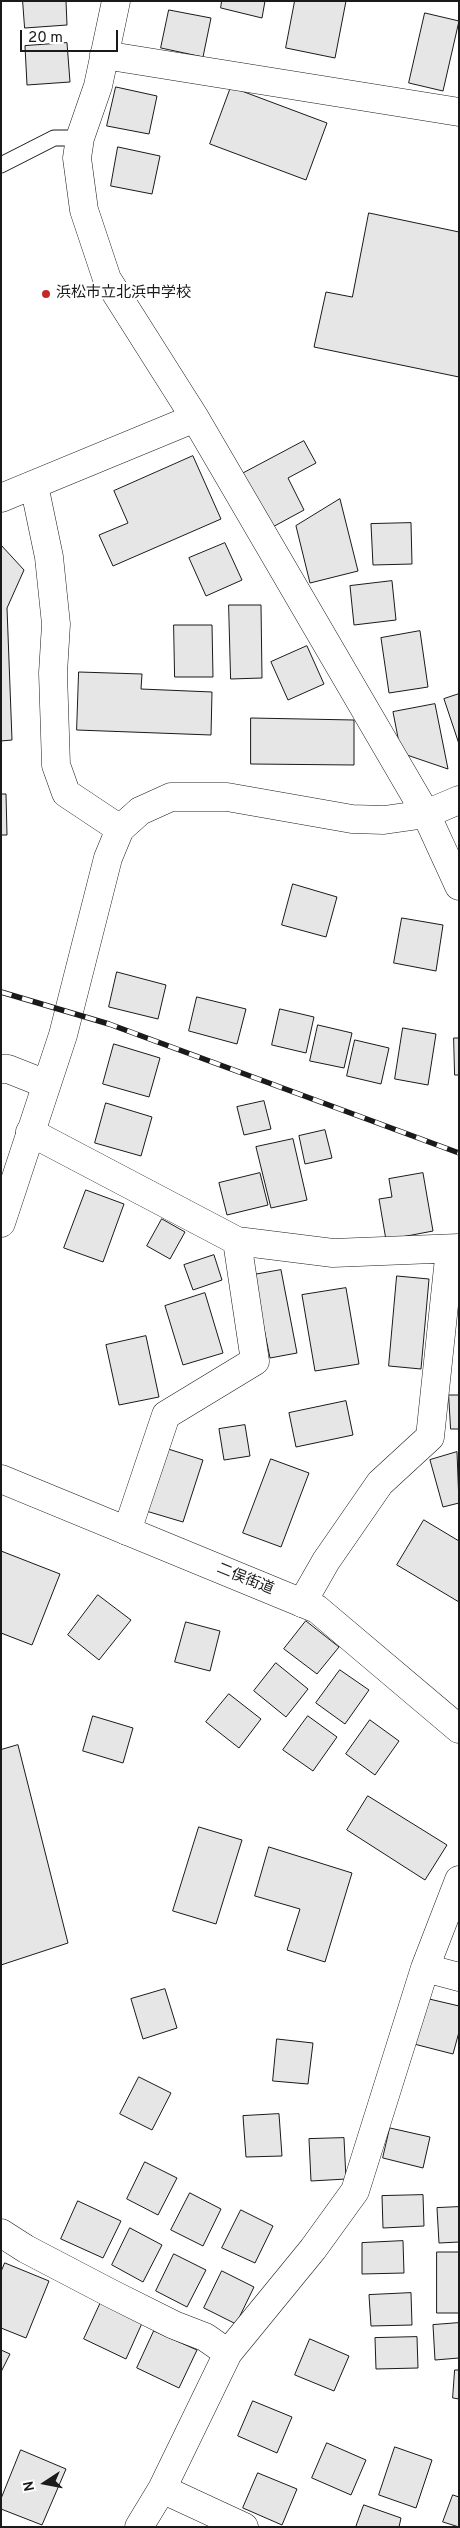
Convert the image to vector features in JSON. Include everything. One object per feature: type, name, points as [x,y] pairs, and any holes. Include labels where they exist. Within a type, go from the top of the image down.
[{"type":"street","points":[[116,1],[98,86],[80,138],[77,158],[84,210],[107,279],[195,418],[426,814],[459,886]]},
{"type":"street","points":[[104,55],[459,112]]},
{"type":"street","points":[[1,498],[195,418]]},
{"type":"street","points":[[34,485],[49,557],[56,624],[53,673],[56,765],[66,792],[120,829]]},
{"type":"street","points":[[1,1223],[62,1035],[108,858],[120,829],[140,811],[171,797],[227,797],[352,818],[384,820],[426,814],[459,800]]},
{"type":"street","points":[[1,1069],[8,1069],[46,1084]]},
{"type":"street","points":[[30,1132],[237,1241],[334,1253],[454,1249],[430,1437],[380,1483],[326,1561],[302,1603]]},
{"type":"street","points":[[127,1531],[166,1415],[254,1361],[237,1241]]},
{"type":"street","name":"二俣街道","points":[[1,1479],[317,1609],[459,1729]]},
{"type":"street","points":[[139,2527],[162,2488],[228,2353],[313,2249],[355,2191],[425,1968],[459,1880]]},
{"type":"street","points":[[425,1968],[459,1977]]},
{"type":"street","points":[[1,2233],[26,2249],[112,2294],[174,2325],[205,2337],[228,2353]]},
{"type":"street","points":[[162,2488],[244,2527]]},
{"type":"lane","points":[[1,165],[54,138],[80,138]]},
{"type":"building","points":[[23,1],[66,1],[67,25],[25,28]]},
{"type":"building","points":[[222,1],[265,1],[262,18],[221,8]]},
{"type":"building","points":[[295,1],[346,1],[335,58],[286,48]]},
{"type":"building","points":[[169,10],[211,18],[203,57],[161,48]]},
{"type":"building","points":[[425,13],[459,21],[443,91],[409,83]]},
{"type":"building","points":[[67,43],[70,82],[27,85],[25,46]]},
{"type":"building","points":[[116,87],[157,96],[149,134],[107,126]]},
{"type":"building","points":[[231,87],[327,123],[306,180],[210,144]]},
{"type":"building","points":[[118,147],[160,156],[152,194],[111,186]]},
{"type":"building","points":[[369,213],[459,232],[459,377],[314,347],[326,292],[352,297]]},
{"type":"building","points":[[304,441],[316,463],[288,478],[304,510],[269,529],[240,475]]},
{"type":"building","points":[[193,456],[221,519],[113,566],[99,535],[128,523],[114,491]]},
{"type":"building","points":[[340,499],[358,571],[310,583],[296,526]]},
{"type":"building","points":[[411,523],[412,564],[373,565],[371,524]]},
{"type":"building","points":[[225,543],[242,580],[206,596],[189,558]]},
{"type":"building","points":[[1,545],[24,570],[7,608],[12,740],[1,741]]},
{"type":"building","points":[[392,581],[396,620],[354,625],[350,586]]},
{"type":"building","points":[[229,605],[261,605],[262,678],[231,679]]},
{"type":"building","points":[[174,625],[212,625],[213,677],[175,677]]},
{"type":"building","points":[[420,631],[428,687],[389,693],[381,638]]},
{"type":"building","points":[[307,646],[324,684],[288,700],[271,662]]},
{"type":"building","points":[[79,672],[142,674],[141,689],[212,692],[211,735],[77,730]]},
{"type":"building","points":[[459,694],[459,744],[444,699]]},
{"type":"building","points":[[435,704],[448,769],[401,753],[393,712]]},
{"type":"building","points":[[251,718],[354,720],[354,765],[251,764]]},
{"type":"building","points":[[1,794],[6,794],[7,835],[1,835]]},
{"type":"building","points":[[293,884],[337,897],[326,937],[282,925]]},
{"type":"building","points":[[402,918],[443,925],[436,971],[394,963]]},
{"type":"building","points":[[117,972],[166,985],[158,1019],[109,1007]]},
{"type":"building","points":[[197,997],[246,1009],[237,1044],[189,1031]]},
{"type":"building","points":[[280,1009],[314,1017],[306,1053],[272,1045]]},
{"type":"building","points":[[318,1025],[352,1033],[344,1068],[310,1061]]},
{"type":"building","points":[[403,1028],[436,1034],[428,1085],[395,1079]]},
{"type":"building","points":[[454,1038],[459,1038],[459,1075],[455,1075]]},
{"type":"building","points":[[355,1040],[389,1048],[381,1084],[347,1076]]},
{"type":"building","points":[[114,1044],[160,1058],[149,1097],[103,1084]]},
{"type":"building","points":[[264,1101],[271,1129],[244,1135],[237,1107]]},
{"type":"building","points":[[106,1103],[152,1117],[141,1156],[95,1143]]},
{"type":"building","points":[[325,1130],[332,1158],[305,1164],[299,1136]]},
{"type":"building","points":[[293,1139],[307,1200],[271,1208],[256,1147]]},
{"type":"building","points":[[260,1173],[268,1205],[227,1215],[219,1183]]},
{"type":"building","points":[[423,1173],[433,1231],[386,1240],[379,1199],[392,1197],[389,1179]]},
{"type":"building","points":[[86,1190],[124,1204],[103,1262],[64,1248]]},
{"type":"building","points":[[162,1219],[185,1232],[170,1259],[147,1246]]},
{"type":"building","points":[[214,1255],[222,1280],[193,1290],[184,1265]]},
{"type":"building","points":[[281,1270],[297,1353],[270,1358],[253,1275]]},
{"type":"building","points":[[397,1276],[429,1279],[421,1369],[389,1366]]},
{"type":"building","points":[[346,1288],[359,1364],[315,1371],[302,1295]]},
{"type":"building","points":[[205,1293],[223,1353],[183,1365],[165,1306]]},
{"type":"building","points":[[146,1336],[159,1397],[119,1405],[106,1345]]},
{"type":"building","points":[[449,1395],[459,1395],[459,1429],[451,1429]]},
{"type":"building","points":[[346,1401],[353,1435],[296,1447],[289,1413]]},
{"type":"building","points":[[245,1425],[250,1456],[224,1460],[219,1429]]},
{"type":"building","points":[[165,1448],[203,1460],[183,1522],[146,1511]]},
{"type":"building","points":[[457,1452],[459,1503],[443,1507],[430,1460]]},
{"type":"building","points":[[271,1459],[309,1473],[281,1547],[243,1533]]},
{"type":"building","points":[[424,1520],[459,1541],[459,1602],[397,1565]]},
{"type":"building","points":[[1,1551],[60,1574],[32,1645],[1,1633]]},
{"type":"building","points":[[98,1595],[131,1620],[99,1660],[68,1635]]},
{"type":"building","points":[[306,1621],[339,1647],[317,1674],[284,1649]]},
{"type":"building","points":[[186,1622],[220,1631],[210,1671],[175,1662]]},
{"type":"building","points":[[276,1663],[308,1689],[286,1717],[254,1691]]},
{"type":"building","points":[[340,1670],[369,1690],[345,1724],[316,1703]]},
{"type":"building","points":[[229,1694],[261,1719],[239,1748],[206,1722]]},
{"type":"building","points":[[93,1716],[133,1728],[123,1763],[83,1751]]},
{"type":"building","points":[[308,1716],[337,1737],[313,1771],[283,1750]]},
{"type":"building","points":[[370,1720],[399,1741],[375,1775],[346,1754]]},
{"type":"building","points":[[18,1745],[68,1943],[1,1965],[1,1750]]},
{"type":"building","points":[[368,1796],[447,1845],[425,1880],[347,1830]]},
{"type":"building","points":[[199,1827],[242,1840],[216,1924],[173,1911]]},
{"type":"building","points":[[269,1847],[352,1873],[325,1962],[287,1950],[300,1909],[255,1896]]},
{"type":"building","points":[[165,1989],[177,2028],[143,2039],[131,1999]]},
{"type":"building","points":[[425,1998],[459,2006],[459,2032],[453,2054],[414,2044]]},
{"type":"building","points":[[277,2039],[313,2043],[308,2084],[273,2081]]},
{"type":"building","points":[[139,2077],[171,2093],[152,2130],[120,2114]]},
{"type":"building","points":[[279,2114],[282,2156],[246,2157],[243,2116]]},
{"type":"building","points":[[390,2128],[430,2137],[423,2168],[383,2158]]},
{"type":"building","points":[[344,2138],[346,2179],[311,2181],[309,2139]]},
{"type":"building","points":[[145,2162],[177,2178],[158,2215],[127,2199]]},
{"type":"building","points":[[190,2193],[221,2209],[203,2246],[171,2230]]},
{"type":"building","points":[[423,2195],[424,2226],[383,2228],[382,2196]]},
{"type":"building","points":[[78,2201],[121,2221],[103,2258],[61,2239]]},
{"type":"building","points":[[459,2207],[459,2242],[439,2243],[437,2208]]},
{"type":"building","points":[[241,2210],[273,2226],[255,2263],[222,2248]]},
{"type":"building","points":[[130,2228],[162,2245],[143,2282],[112,2265]]},
{"type":"building","points":[[403,2241],[404,2273],[362,2274],[362,2243]]},
{"type":"building","points":[[437,2252],[459,2252],[459,2313],[437,2313]]},
{"type":"building","points":[[174,2254],[206,2270],[187,2307],[156,2291]]},
{"type":"building","points":[[5,2263],[49,2281],[26,2338],[1,2328],[1,2272]]},
{"type":"building","points":[[222,2271],[254,2287],[236,2324],[204,2308]]},
{"type":"building","points":[[411,2293],[412,2325],[371,2326],[369,2295]]},
{"type":"building","points":[[101,2302],[143,2321],[126,2359],[84,2339]]},
{"type":"building","points":[[459,2323],[459,2358],[435,2360],[433,2325]]},
{"type":"building","points":[[154,2331],[197,2350],[179,2388],[137,2368]]},
{"type":"building","points":[[417,2337],[418,2368],[376,2369],[375,2338]]},
{"type":"building","points":[[310,2339],[349,2356],[334,2391],[295,2375]]},
{"type":"building","points":[[1,2350],[10,2354],[1,2372]]},
{"type":"building","points":[[455,2370],[459,2370],[459,2399],[453,2398]]},
{"type":"building","points":[[253,2401],[292,2417],[277,2453],[238,2436]]},
{"type":"building","points":[[327,2443],[366,2460],[351,2495],[312,2478]]},
{"type":"building","points":[[395,2447],[432,2460],[416,2508],[379,2495]]},
{"type":"building","points":[[21,2450],[66,2469],[42,2525],[1,2509],[1,2499]]},
{"type":"building","points":[[258,2473],[297,2489],[282,2525],[243,2508]]},
{"type":"building","points":[[453,2495],[459,2497],[459,2527],[443,2522]]},
{"type":"building","points":[[364,2505],[401,2518],[399,2527],[356,2527]]},
{"type":"railway","points":[[1,992],[109,1024],[459,1153]]},
{"type":"place","name":"浜松市立北浜中学校","points":[[46,294]]}]
